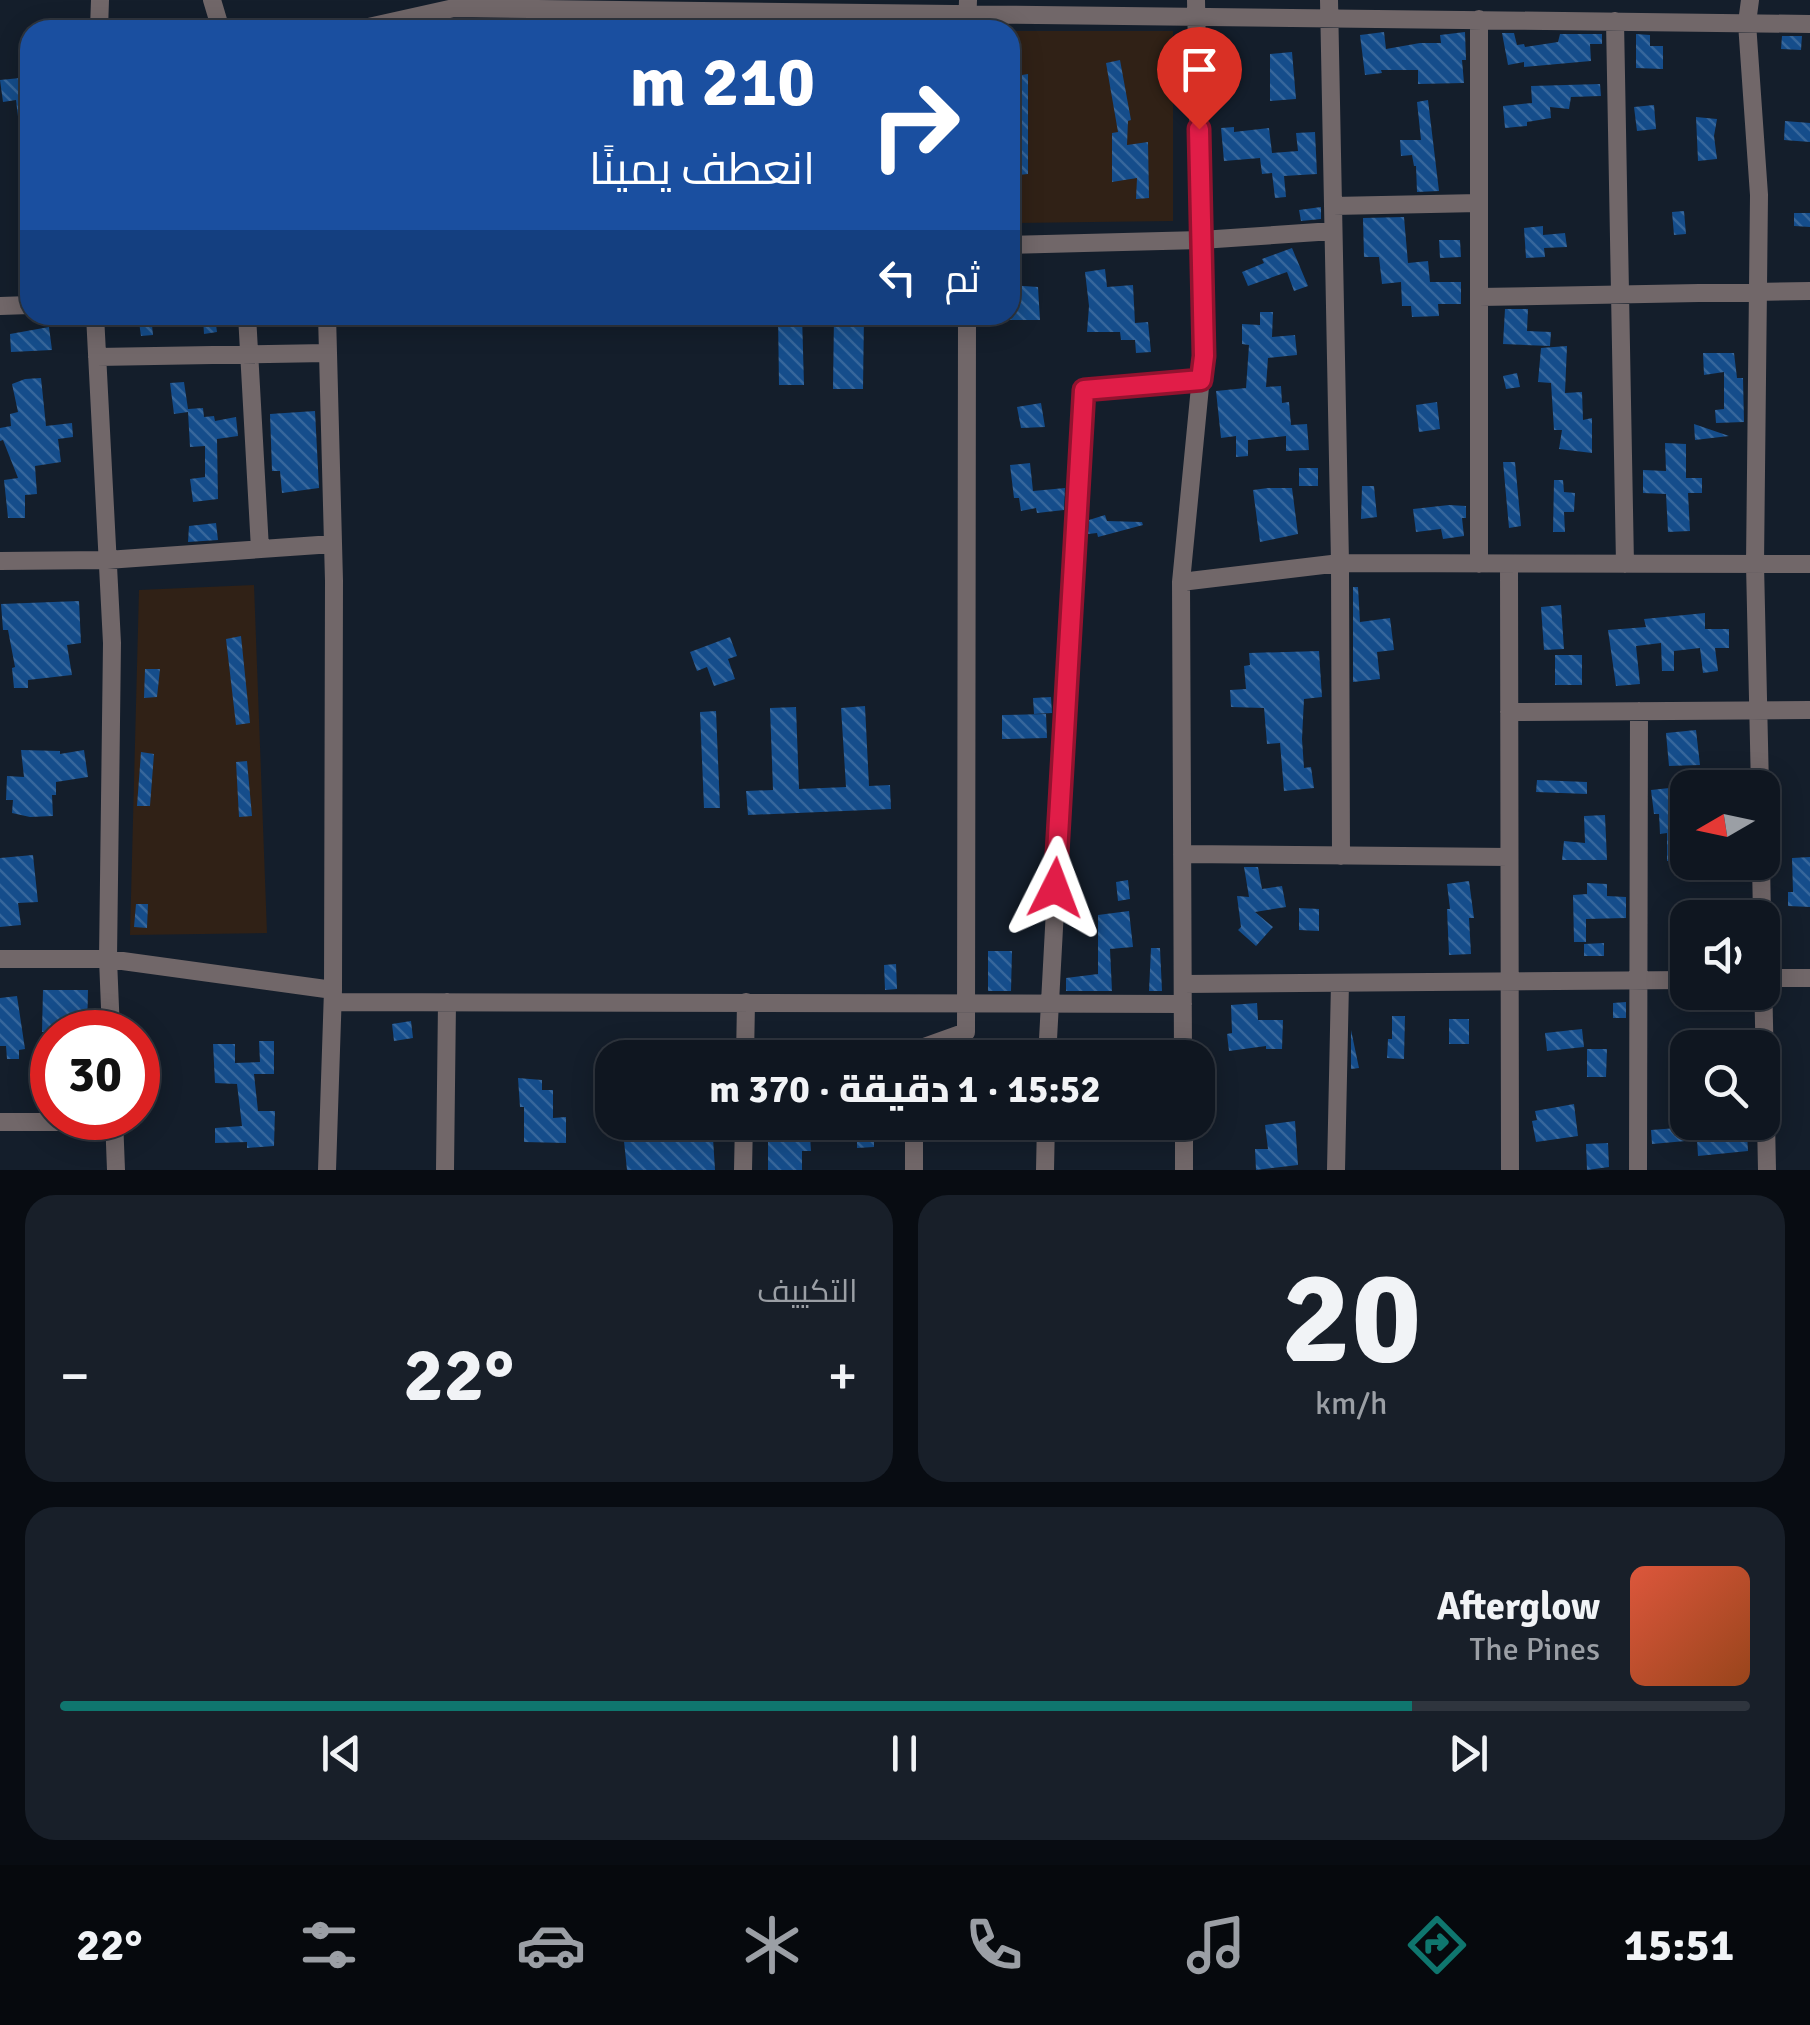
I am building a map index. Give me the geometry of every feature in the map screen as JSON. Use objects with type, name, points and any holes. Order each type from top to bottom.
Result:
[{"type":"street","points":[[1644,0],[1644,21]]},
{"type":"street","points":[[1750,0],[1747,22],[1759,195],[1755,564],[1760,770]]},
{"type":"street","points":[[394,20],[456,4],[967,15],[1329,9],[1479,19],[1810,24]]},
{"type":"street","points":[[1183,1040],[1181,582],[1201,380],[1197,9]]},
{"type":"street","points":[[1329,9],[1340,564],[1341,856]]},
{"type":"street","points":[[1479,19],[1480,564]]},
{"type":"street","points":[[1614,21],[1625,564]]},
{"type":"street","points":[[1332,206],[1479,204]]},
{"type":"street","points":[[1020,245],[1201,240],[1333,231]]},
{"type":"street","points":[[1479,296],[1810,291]]},
{"type":"street","points":[[94,325],[112,644],[109,1010]]},
{"type":"street","points":[[247,325],[260,549]]},
{"type":"street","points":[[327,325],[332,544],[333,996],[327,1170]]},
{"type":"street","points":[[944,1040],[966,1032],[966,325]]},
{"type":"street","points":[[96,358],[327,353]]},
{"type":"street","points":[[1047,1040],[1084,390],[1201,380]]},
{"type":"street","points":[[0,561],[107,560],[332,544]]},
{"type":"street","points":[[1181,582],[1340,564],[1810,564]]},
{"type":"street","points":[[1509,564],[1510,1170]]},
{"type":"street","points":[[1509,712],[1810,710]]},
{"type":"street","points":[[1638,1170],[1639,711]]},
{"type":"street","points":[[1182,854],[1510,857]]},
{"type":"street","points":[[0,959],[108,959],[333,996],[448,1002],[1048,1003],[1340,984],[1670,980]]},
{"type":"street","points":[[1780,978],[1810,978]]},
{"type":"street","points":[[1336,1170],[1340,984]]},
{"type":"street","points":[[445,1170],[448,1002]]},
{"type":"street","points":[[745,1040],[746,1002]]},
{"type":"street","points":[[1764,1010],[1767,1170]]},
{"type":"street","points":[[0,1122],[30,1121]]},
{"type":"street","points":[[115,1140],[116,1170]]},
{"type":"street","points":[[743,1170],[744,1140]]},
{"type":"street","points":[[914,1140],[914,1170]]},
{"type":"street","points":[[1045,1170],[1046,1140]]},
{"type":"street","points":[[1184,1140],[1184,1170]]},
{"type":"shaded area","points":[[1020,31],[1173,31],[1173,221],[1020,223]]},
{"type":"shaded area","points":[[254,585],[267,933],[130,935],[139,590]]},
{"type":"building","points":[[1384,32],[1386,49],[1441,43],[1440,35],[1465,32],[1464,83],[1418,84],[1418,70],[1381,70],[1382,73],[1365,75],[1360,35]]},
{"type":"building","points":[[1502,33],[1514,33],[1517,45],[1525,47],[1558,42],[1560,34],[1602,34],[1602,44],[1590,44],[1591,61],[1524,67],[1524,62],[1508,65]]},
{"type":"building","points":[[1636,34],[1650,35],[1650,46],[1663,46],[1663,69],[1636,68]]},
{"type":"building","points":[[1782,36],[1802,36],[1801,50],[1781,49]]},
{"type":"building","points":[[1292,52],[1296,99],[1270,101],[1270,54]]},
{"type":"building","points":[[1120,60],[1131,120],[1127,145],[1148,142],[1149,198],[1136,199],[1137,178],[1112,182],[1112,133],[1118,132],[1106,63]]},
{"type":"building","points":[[1028,74],[1028,174],[1020,175],[1020,75]]},
{"type":"building","points":[[20,78],[20,133],[16,100],[3,102],[0,80]]},
{"type":"building","points":[[1600,84],[1601,96],[1571,97],[1569,109],[1550,107],[1551,118],[1505,128],[1503,106],[1532,103],[1531,86]]},
{"type":"building","points":[[1428,100],[1439,191],[1417,192],[1416,166],[1412,155],[1401,156],[1400,140],[1421,140],[1417,102]]},
{"type":"building","points":[[1654,105],[1656,129],[1637,131],[1634,107]]},
{"type":"building","points":[[1696,117],[1717,119],[1717,159],[1698,161]]},
{"type":"building","points":[[1785,121],[1810,123],[1810,142],[1784,140]]},
{"type":"building","points":[[1234,127],[1234,132],[1269,128],[1272,153],[1298,151],[1296,133],[1315,132],[1317,174],[1284,176],[1286,197],[1275,198],[1272,173],[1262,174],[1260,158],[1224,161],[1221,128]]},
{"type":"building","points":[[1321,207],[1321,219],[1301,221],[1299,210]]},
{"type":"building","points":[[1684,211],[1686,234],[1674,235],[1672,212]]},
{"type":"building","points":[[1794,213],[1810,213],[1810,227],[1794,226]]},
{"type":"building","points":[[1404,217],[1408,263],[1428,261],[1430,282],[1461,282],[1461,304],[1438,304],[1439,316],[1412,317],[1411,306],[1402,306],[1401,282],[1382,284],[1379,257],[1364,257],[1363,218]]},
{"type":"building","points":[[1543,226],[1543,235],[1565,233],[1567,247],[1544,248],[1545,257],[1526,258],[1524,228]]},
{"type":"building","points":[[1439,240],[1460,240],[1461,257],[1440,258]]},
{"type":"building","points":[[1292,248],[1308,286],[1294,291],[1287,272],[1248,286],[1242,272],[1264,263],[1262,259]]},
{"type":"building","points":[[1105,269],[1107,287],[1133,285],[1135,323],[1148,322],[1151,352],[1136,353],[1135,340],[1121,340],[1120,332],[1087,332],[1085,272]]},
{"type":"building","points":[[1020,286],[1038,287],[1040,320],[1020,320]]},
{"type":"building","points":[[1505,309],[1528,309],[1527,331],[1551,332],[1550,346],[1503,344]]},
{"type":"building","points":[[1260,312],[1273,312],[1272,337],[1295,335],[1297,355],[1268,358],[1266,387],[1281,386],[1282,403],[1289,402],[1291,425],[1307,424],[1309,450],[1286,451],[1286,436],[1248,440],[1248,456],[1236,457],[1236,436],[1221,438],[1216,391],[1246,388],[1249,345],[1242,344],[1242,324],[1260,325]]},
{"type":"building","points":[[139,325],[152,325],[153,335],[141,336]]},
{"type":"building","points":[[203,325],[216,325],[217,332],[204,334]]},
{"type":"building","points":[[778,325],[802,325],[804,385],[779,385]]},
{"type":"building","points":[[834,325],[864,325],[863,389],[833,389]]},
{"type":"building","points":[[49,327],[52,350],[11,352],[10,334]]},
{"type":"building","points":[[1567,346],[1565,393],[1582,392],[1583,420],[1592,418],[1592,453],[1559,449],[1562,430],[1554,430],[1551,383],[1538,382],[1541,348]]},
{"type":"building","points":[[1703,353],[1734,353],[1737,378],[1743,378],[1744,422],[1716,423],[1715,410],[1724,409],[1724,372],[1704,375]]},
{"type":"building","points":[[1517,373],[1520,387],[1506,389],[1503,376]]},
{"type":"building","points":[[41,378],[46,426],[72,423],[73,437],[58,439],[61,462],[35,466],[37,494],[25,495],[25,518],[8,518],[4,480],[18,478],[3,440],[0,441],[0,428],[11,426],[10,414],[18,412],[12,384]]},
{"type":"building","points":[[184,382],[188,409],[203,408],[204,417],[214,416],[215,421],[236,417],[238,436],[217,439],[218,499],[193,502],[190,479],[205,477],[205,446],[190,447],[188,412],[174,414],[170,383]]},
{"type":"building","points":[[1437,402],[1440,429],[1419,432],[1416,405]]},
{"type":"building","points":[[1041,403],[1045,427],[1021,428],[1017,407]]},
{"type":"building","points":[[315,411],[319,488],[282,493],[280,471],[272,471],[270,414]]},
{"type":"building","points":[[1694,424],[1729,436],[1695,440]]},
{"type":"building","points":[[1665,443],[1686,444],[1686,478],[1702,478],[1702,493],[1688,493],[1690,531],[1668,532],[1666,494],[1643,493],[1643,470],[1666,471]]},
{"type":"building","points":[[1503,462],[1515,462],[1521,526],[1509,528]]},
{"type":"building","points":[[1030,463],[1033,491],[1065,488],[1064,510],[1021,511],[1019,498],[1014,498],[1010,465]]},
{"type":"building","points":[[1299,468],[1318,468],[1318,486],[1299,486]]},
{"type":"building","points":[[1554,480],[1563,480],[1564,492],[1575,493],[1574,512],[1564,512],[1565,532],[1553,532]]},
{"type":"building","points":[[1362,486],[1374,486],[1377,517],[1361,519]]},
{"type":"building","points":[[1292,488],[1298,534],[1260,542],[1253,490]]},
{"type":"building","points":[[1466,506],[1466,518],[1462,518],[1464,536],[1443,539],[1441,529],[1416,532],[1413,509]]},
{"type":"building","points":[[1105,515],[1107,521],[1143,525],[1098,537],[1097,533],[1088,534],[1089,520]]},
{"type":"building","points":[[216,523],[218,540],[188,542],[189,526]]},
{"type":"building","points":[[1353,587],[1358,587],[1360,622],[1390,618],[1394,650],[1377,652],[1380,679],[1353,682]]},
{"type":"building","points":[[79,601],[81,643],[67,645],[72,675],[28,680],[28,688],[14,688],[15,667],[8,630],[3,630],[1,604]]},
{"type":"building","points":[[1561,605],[1564,649],[1544,650],[1541,607]]},
{"type":"building","points":[[1705,613],[1705,629],[1729,629],[1729,648],[1715,648],[1718,671],[1703,673],[1700,648],[1674,651],[1674,671],[1662,671],[1661,643],[1636,646],[1640,684],[1616,686],[1608,630],[1646,627],[1644,619]]},
{"type":"building","points":[[241,636],[250,723],[236,725],[226,639]]},
{"type":"building","points":[[730,637],[737,656],[728,659],[735,679],[714,686],[707,667],[697,671],[690,652]]},
{"type":"building","points":[[1319,651],[1322,697],[1304,699],[1302,739],[1304,768],[1311,767],[1314,788],[1284,791],[1280,743],[1267,744],[1264,708],[1231,707],[1230,690],[1246,689],[1244,666],[1250,665],[1249,653]]},
{"type":"building","points":[[1555,655],[1582,655],[1582,685],[1555,685]]},
{"type":"building","points":[[145,669],[160,669],[157,697],[144,698]]},
{"type":"building","points":[[1051,697],[1052,713],[1034,714],[1033,698]]},
{"type":"building","points":[[865,706],[869,786],[890,785],[891,809],[748,815],[746,791],[773,790],[770,708],[796,707],[799,789],[846,787],[841,708]]},
{"type":"building","points":[[716,711],[720,808],[704,808],[700,712]]},
{"type":"building","points":[[1046,714],[1047,738],[1002,739],[1002,715]]},
{"type":"building","points":[[1696,730],[1700,765],[1669,766],[1666,733]]},
{"type":"building","points":[[21,750],[60,754],[84,750],[88,777],[56,782],[53,816],[12,813],[13,800],[6,800],[7,776],[24,777]]},
{"type":"building","points":[[141,752],[154,754],[150,806],[137,806]]},
{"type":"building","points":[[247,761],[252,816],[239,817],[236,762]]},
{"type":"building","points":[[1537,780],[1587,782],[1587,794],[1536,792]]},
{"type":"building","points":[[1670,788],[1670,861],[1667,833],[1660,834],[1659,814],[1654,814],[1651,790]]},
{"type":"building","points":[[1605,815],[1607,860],[1562,860],[1564,841],[1585,843],[1584,816]]},
{"type":"building","points":[[33,855],[38,902],[18,903],[21,925],[0,927],[0,858]]},
{"type":"building","points":[[1810,857],[1810,907],[1788,906],[1788,892],[1793,892],[1792,858]]},
{"type":"building","points":[[1244,867],[1258,867],[1262,889],[1282,886],[1286,907],[1255,912],[1273,927],[1256,946],[1238,930],[1241,927],[1237,896],[1249,897]]},
{"type":"building","points":[[1128,880],[1130,899],[1118,901],[1116,882]]},
{"type":"building","points":[[1469,881],[1474,918],[1469,918],[1471,954],[1449,955],[1447,884]]},
{"type":"building","points":[[1587,883],[1607,884],[1607,896],[1626,897],[1626,918],[1586,919],[1586,942],[1574,942],[1573,895],[1587,894]]},
{"type":"building","points":[[136,904],[148,904],[147,928],[134,927]]},
{"type":"building","points":[[1299,908],[1319,909],[1319,931],[1299,930]]},
{"type":"building","points":[[1129,911],[1133,947],[1110,949],[1112,991],[1066,991],[1066,978],[1098,974],[1098,915]]},
{"type":"building","points":[[1604,943],[1604,956],[1584,956],[1584,944]]},
{"type":"building","points":[[1151,948],[1160,948],[1162,991],[1149,991]]},
{"type":"building","points":[[988,951],[1012,951],[1011,991],[988,991]]},
{"type":"building","points":[[896,964],[897,989],[885,990],[884,965]]},
{"type":"building","points":[[43,990],[88,990],[88,1010],[43,1010]]},
{"type":"building","points":[[17,996],[25,1049],[19,1050],[19,1059],[7,1059],[6,1046],[0,1046],[0,998]]},
{"type":"building","points":[[1626,1002],[1626,1018],[1613,1018],[1613,1003]]},
{"type":"building","points":[[1257,1003],[1258,1020],[1283,1020],[1282,1049],[1266,1046],[1229,1051],[1231,1005]]},
{"type":"building","points":[[1392,1016],[1405,1016],[1404,1059],[1387,1058]]},
{"type":"building","points":[[1449,1019],[1469,1019],[1469,1044],[1449,1044]]},
{"type":"building","points":[[411,1021],[413,1038],[394,1041],[392,1024]]},
{"type":"building","points":[[1582,1029],[1584,1047],[1547,1051],[1545,1033]]},
{"type":"building","points":[[1351,1030],[1359,1068],[1351,1069]]},
{"type":"building","points":[[259,1041],[274,1041],[274,1074],[254,1074],[258,1111],[275,1111],[274,1146],[247,1148],[247,1142],[215,1143],[215,1128],[242,1126],[237,1084],[215,1083],[213,1044],[235,1044],[235,1063],[260,1062]]},
{"type":"building","points":[[1587,1049],[1607,1049],[1606,1077],[1587,1077]]},
{"type":"building","points":[[518,1078],[542,1080],[542,1090],[553,1090],[553,1118],[566,1117],[566,1143],[524,1142],[524,1107],[520,1107]]},
{"type":"building","points":[[1574,1104],[1578,1136],[1536,1142],[1532,1121],[1537,1120],[1535,1111]]},
{"type":"building","points":[[1295,1121],[1298,1165],[1256,1170],[1255,1149],[1268,1149],[1265,1125]]},
{"type":"building","points":[[1670,1129],[1670,1140],[1697,1140],[1652,1144],[1651,1130]]},
{"type":"building","points":[[624,1140],[713,1140],[715,1170],[627,1170]]},
{"type":"building","points":[[768,1140],[810,1140],[811,1151],[802,1151],[802,1170],[768,1170]]},
{"type":"building","points":[[857,1140],[874,1140],[874,1147],[857,1148]]},
{"type":"building","points":[[1697,1140],[1747,1140],[1748,1151],[1698,1156]]},
{"type":"building","points":[[1608,1143],[1609,1167],[1587,1170],[1586,1144]]},
{"type":"route","points":[[1055,888],[1084,390],[1201,380],[1204,356],[1199,129]]}]
